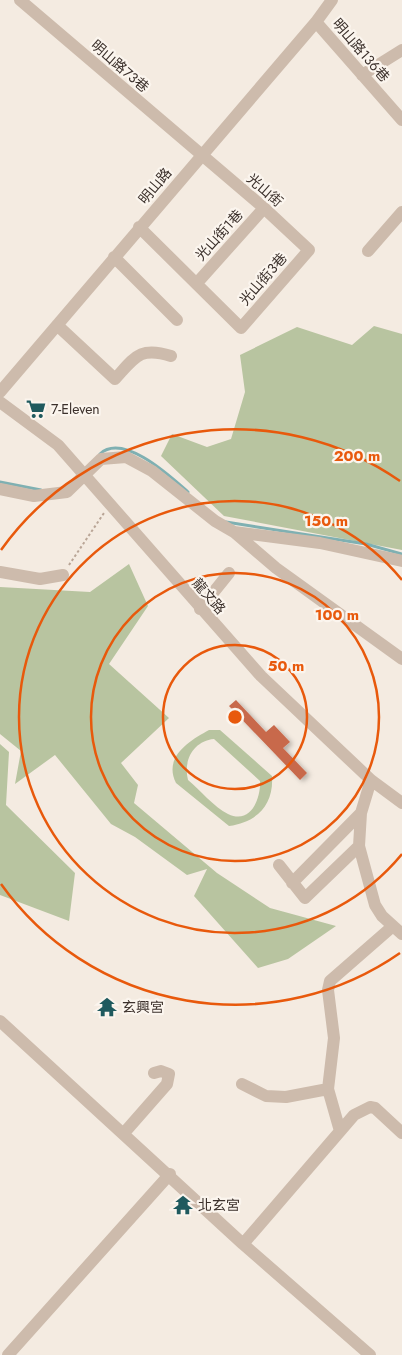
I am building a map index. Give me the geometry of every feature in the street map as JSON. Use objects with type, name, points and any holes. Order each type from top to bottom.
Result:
[{"type":"street","name":"明山路73巷","points":[[20,0],[200,155]]},
{"type":"street","name":"明山路","points":[[0,392],[200,155],[316,22],[332,0]]},
{"type":"street","name":"明山路136巷","points":[[316,22],[402,120]]},
{"type":"street","points":[[362,75],[402,50]]},
{"type":"street","name":"光山街","points":[[200,155],[264,208],[309,250]]},
{"type":"street","name":"光山街1巷","points":[[197,283],[264,208]]},
{"type":"street","points":[[368,252],[402,212]]},
{"type":"street","points":[[140,227],[197,283]]},
{"type":"street","name":"光山街3巷","points":[[197,283],[241,328],[309,250]]},
{"type":"street","points":[[114,257],[177,320]]},
{"type":"street","points":[[57,325],[115,379],[137,354],[154,350],[171,356]]},
{"type":"street","name":"龍文路","points":[[0,402],[58,445],[111,502],[200,609],[262,676],[371,780],[402,803]]},
{"type":"street","points":[[0,489],[34,496],[67,492],[83,472],[101,458],[126,457],[152,471],[215,521],[234,532],[276,568],[402,660]]},
{"type":"street","points":[[234,532],[320,543],[402,561]]},
{"type":"street","points":[[0,572],[40,580],[63,575]]},
{"type":"street","points":[[200,609],[229,573]]},
{"type":"street","points":[[340,1131],[328,1089],[334,1038],[328,990],[330,981],[397,930],[382,916],[375,905],[359,846],[361,813],[371,780]]},
{"type":"street","points":[[292,884],[361,813]]},
{"type":"street","points":[[278,865],[292,884],[306,898],[359,846]]},
{"type":"street","points":[[0,1021],[170,1174],[243,1244],[370,1355]]},
{"type":"street","points":[[124,1133],[168,1084],[169,1074],[161,1071],[154,1073]]},
{"type":"street","points":[[242,1084],[266,1096],[286,1097],[328,1089]]},
{"type":"street","points":[[243,1244],[354,1115],[370,1107],[375,1108],[402,1133]]},
{"type":"street","points":[[8,1355],[170,1174]]},
{"type":"path","points":[[63,575],[111,502]]},
{"type":"green space","points":[[374,326],[402,334],[402,550],[224,516],[161,456],[172,434],[207,447],[231,439],[245,392],[240,355],[297,327],[352,345]]},
{"type":"green space","points":[[129,564],[148,606],[109,664],[169,718],[121,763],[138,785],[134,803],[217,873],[270,908],[336,926],[288,959],[258,968],[194,896],[207,869],[187,875],[135,837],[111,824],[55,755],[15,784],[21,751],[0,734],[0,587],[90,592]]},
{"type":"green space","points":[[209,730],[220,730],[272,776],[272,786],[267,804],[248,821],[229,826],[176,783],[173,774],[175,758],[186,745]],"holes":[[[214,739],[260,781],[259,795],[253,808],[243,816],[228,814],[212,803],[188,780],[188,759],[200,744]]]},
{"type":"green space","points":[[0,744],[9,752],[6,805],[75,873],[69,921],[0,895]]},
{"type":"building","points":[[236,700],[266,732],[274,725],[290,742],[283,748],[307,773],[300,780],[229,706]]},
{"type":"waterway","points":[[100,454],[110,449],[133,452],[159,468],[188,492]]},
{"type":"waterway","points":[[0,482],[41,490]]},
{"type":"waterway","points":[[226,522],[366,544],[402,554]]},
{"type":"place","name":"7-Eleven","points":[[36,409]]},
{"type":"place","name":"玄興宮","points":[[107,1007]]},
{"type":"place","name":"北玄宮","points":[[183,1205]]}]
